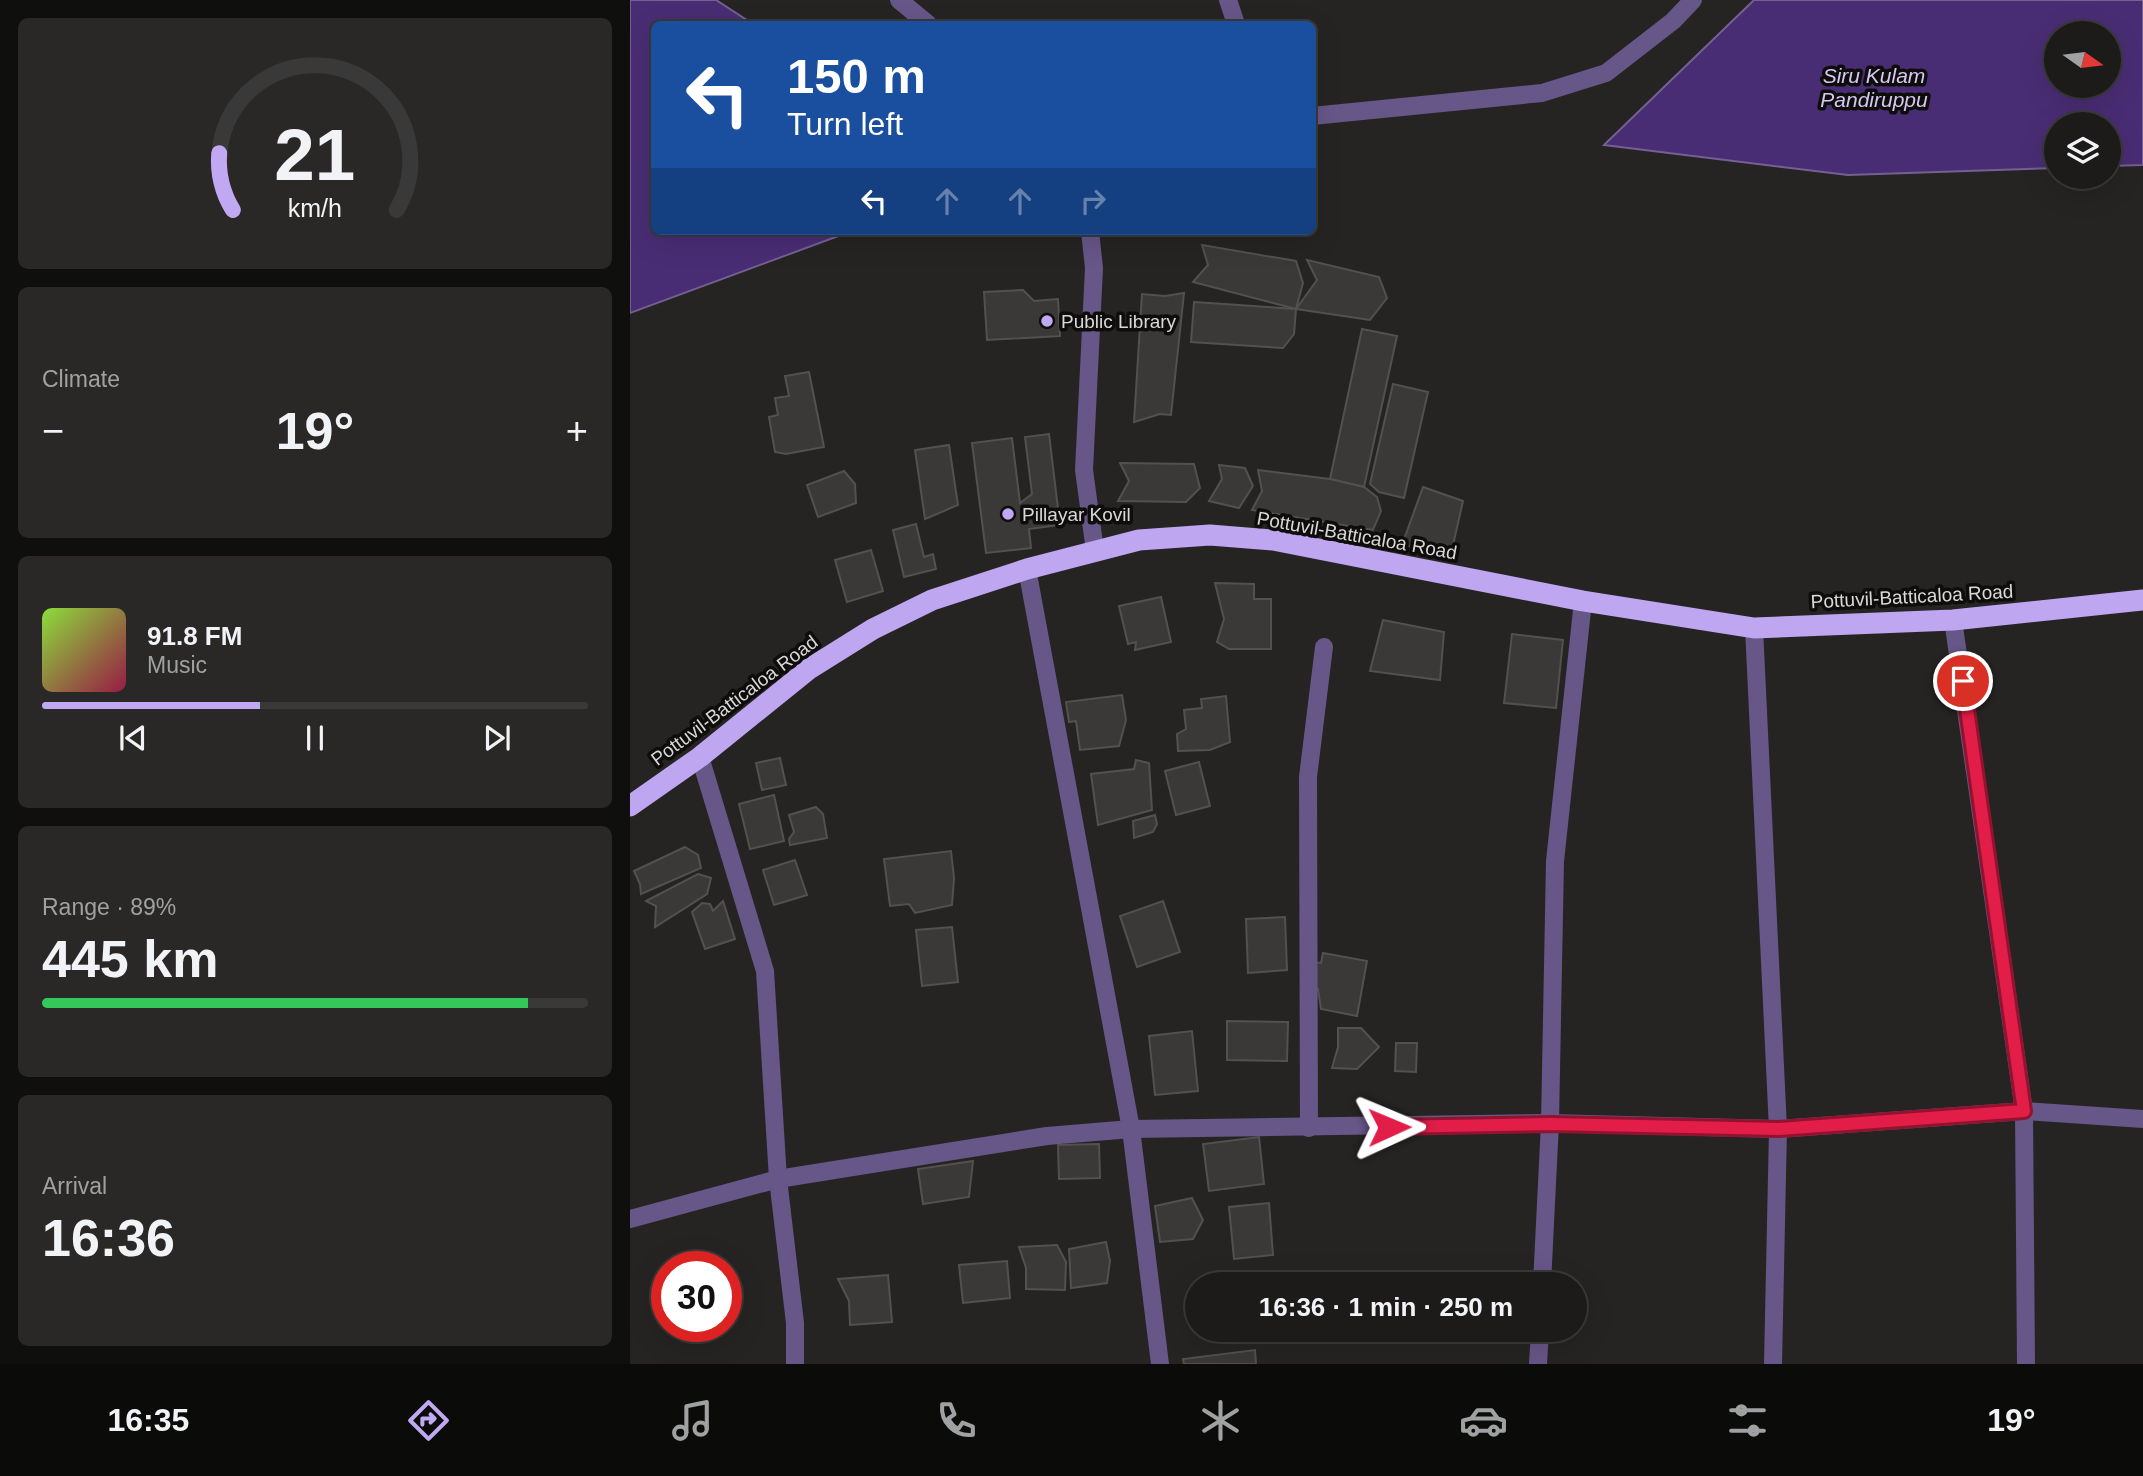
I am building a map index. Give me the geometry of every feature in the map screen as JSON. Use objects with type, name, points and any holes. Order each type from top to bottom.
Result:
[{"type":"highway","name":"Pottuvil-Batticaloa Road","points":[[630,806],[700,757],[809,669],[873,629],[932,600],[1027,569],[1139,540],[1210,535],[1273,540],[1583,600],[1754,628],[1953,620],[2143,600]]},
{"type":"street","points":[[899,0],[924,21]]},
{"type":"street","points":[[1228,0],[1235,21]]},
{"type":"street","points":[[1316,116],[1542,93],[1606,73],[1673,21],[1693,0]]},
{"type":"street","points":[[1090,235],[1094,268],[1084,470],[1095,551]]},
{"type":"street","points":[[1027,569],[1131,1129],[1160,1364]]},
{"type":"street","points":[[1543,1272],[1550,1124],[1555,861],[1583,600]]},
{"type":"street","points":[[1953,620],[2024,1111],[2026,1364]]},
{"type":"street","points":[[1754,628],[1779,1129],[1773,1364]]},
{"type":"street","points":[[1309,1128],[1308,777],[1324,647]]},
{"type":"street","points":[[700,757],[765,971],[778,1179],[795,1323],[795,1364]]},
{"type":"street","points":[[630,1219],[778,1179],[1047,1136],[1131,1129],[1550,1124],[1779,1129],[2024,1111],[2143,1119]]},
{"type":"street","points":[[1538,1364],[1539,1342]]},
{"type":"water","points":[[630,0],[716,0],[748,21],[651,21],[651,235],[841,235],[630,313]]},
{"type":"water","name":"Siru Kulam Pandiruppu","points":[[1754,0],[2143,0],[2143,165],[2121,166],[2121,112],[2044,112],[2044,168],[1848,175],[1604,145]]},
{"type":"building","points":[[1202,245],[1296,261],[1303,283],[1296,309],[1193,282],[1208,265]]},
{"type":"building","points":[[1307,260],[1379,277],[1387,298],[1370,320],[1296,309],[1317,280]]},
{"type":"building","points":[[1023,290],[1034,301],[1058,299],[1060,336],[987,340],[984,292]]},
{"type":"building","points":[[1184,293],[1171,415],[1160,414],[1134,422],[1142,294],[1165,296]]},
{"type":"building","points":[[1194,302],[1296,309],[1294,334],[1283,348],[1191,342]]},
{"type":"building","points":[[1362,329],[1397,336],[1364,487],[1330,479]]},
{"type":"building","points":[[809,372],[824,447],[786,454],[775,452],[769,417],[778,415],[775,398],[789,396],[785,376]]},
{"type":"building","points":[[1393,384],[1428,392],[1404,498],[1379,492],[1370,484]]},
{"type":"building","points":[[1049,434],[1060,525],[1029,529],[1031,548],[986,553],[972,443],[1012,438],[1020,503],[1032,494],[1025,437]]},
{"type":"building","points":[[949,445],[958,505],[925,519],[915,450]]},
{"type":"building","points":[[1120,463],[1194,464],[1200,488],[1186,502],[1118,501],[1129,481]]},
{"type":"building","points":[[1219,465],[1245,468],[1253,486],[1239,508],[1209,501],[1222,479]]},
{"type":"building","points":[[1258,470],[1330,479],[1364,487],[1377,497],[1381,511],[1373,530],[1252,510],[1262,491]]},
{"type":"building","points":[[844,471],[855,484],[856,503],[818,517],[807,485]]},
{"type":"building","points":[[1423,487],[1463,501],[1451,554],[1402,545]]},
{"type":"building","points":[[916,524],[924,557],[933,554],[936,569],[904,577],[893,530]]},
{"type":"building","points":[[871,550],[883,591],[847,602],[835,560]]},
{"type":"building","points":[[1215,583],[1254,584],[1254,599],[1271,599],[1271,649],[1229,649],[1217,642],[1224,619]]},
{"type":"building","points":[[1161,597],[1171,642],[1135,650],[1136,642],[1128,644],[1119,606]]},
{"type":"building","points":[[1383,620],[1444,632],[1440,680],[1370,671]]},
{"type":"building","points":[[1512,634],[1563,640],[1556,708],[1504,703]]},
{"type":"building","points":[[1122,695],[1126,720],[1119,746],[1080,750],[1076,721],[1069,722],[1066,702]]},
{"type":"building","points":[[1226,696],[1230,742],[1210,750],[1178,751],[1177,734],[1186,729],[1184,710],[1202,708],[1201,699]]},
{"type":"building","points":[[780,758],[786,785],[762,790],[756,763]]},
{"type":"building","points":[[1136,760],[1149,763],[1152,810],[1098,825],[1091,774],[1134,769]]},
{"type":"building","points":[[1199,762],[1210,806],[1176,815],[1165,771]]},
{"type":"building","points":[[774,795],[784,841],[750,849],[739,804]]},
{"type":"building","points":[[816,807],[823,814],[827,838],[790,845],[789,839],[794,832],[789,815]]},
{"type":"building","points":[[1155,815],[1157,824],[1153,832],[1134,838],[1133,821]]},
{"type":"building","points":[[685,847],[698,855],[701,868],[641,894],[634,871]]},
{"type":"building","points":[[951,851],[954,878],[952,905],[915,913],[909,904],[890,906],[884,859]]},
{"type":"building","points":[[795,860],[807,895],[774,905],[763,870]]},
{"type":"building","points":[[698,874],[711,878],[707,894],[655,927],[656,906],[646,901]]},
{"type":"building","points":[[723,901],[735,939],[705,949],[692,912],[702,903],[710,904],[713,911]]},
{"type":"building","points":[[1163,901],[1180,952],[1137,967],[1120,916]]},
{"type":"building","points":[[1285,917],[1287,970],[1248,973],[1246,919]]},
{"type":"building","points":[[952,927],[958,982],[922,986],[916,930]]},
{"type":"building","points":[[1323,953],[1367,961],[1357,1016],[1321,1009],[1318,989],[1309,987],[1313,962],[1321,963]]},
{"type":"building","points":[[1227,1021],[1288,1022],[1287,1061],[1227,1060]]},
{"type":"building","points":[[1338,1028],[1361,1028],[1379,1047],[1357,1069],[1332,1068],[1338,1047]]},
{"type":"building","points":[[1192,1031],[1198,1091],[1155,1095],[1149,1036]]},
{"type":"building","points":[[1396,1043],[1417,1043],[1416,1072],[1395,1071]]},
{"type":"building","points":[[1259,1137],[1264,1184],[1209,1191],[1203,1144]]},
{"type":"building","points":[[1099,1144],[1100,1178],[1059,1179],[1058,1145]]},
{"type":"building","points":[[973,1161],[969,1197],[923,1204],[918,1169]]},
{"type":"building","points":[[1192,1198],[1203,1220],[1193,1239],[1160,1242],[1155,1206]]},
{"type":"building","points":[[1269,1203],[1273,1255],[1234,1259],[1229,1207]]},
{"type":"building","points":[[1106,1242],[1110,1261],[1107,1283],[1071,1288],[1069,1249]]},
{"type":"building","points":[[1057,1245],[1066,1262],[1065,1290],[1026,1289],[1026,1268],[1019,1247]]},
{"type":"building","points":[[1007,1261],[1010,1298],[963,1303],[959,1265]]},
{"type":"building","points":[[888,1275],[892,1322],[850,1325],[849,1301],[838,1279]]},
{"type":"building","points":[[1255,1350],[1256,1364],[1184,1364],[1183,1359]]},
{"type":"place","name":"Public Library","points":[[1047,321]]},
{"type":"place","name":"Pillayar Kovil","points":[[1008,514]]},
{"type":"route","points":[[1389,1127],[1550,1124],[1779,1129],[2024,1111],[1963,681]]}]
